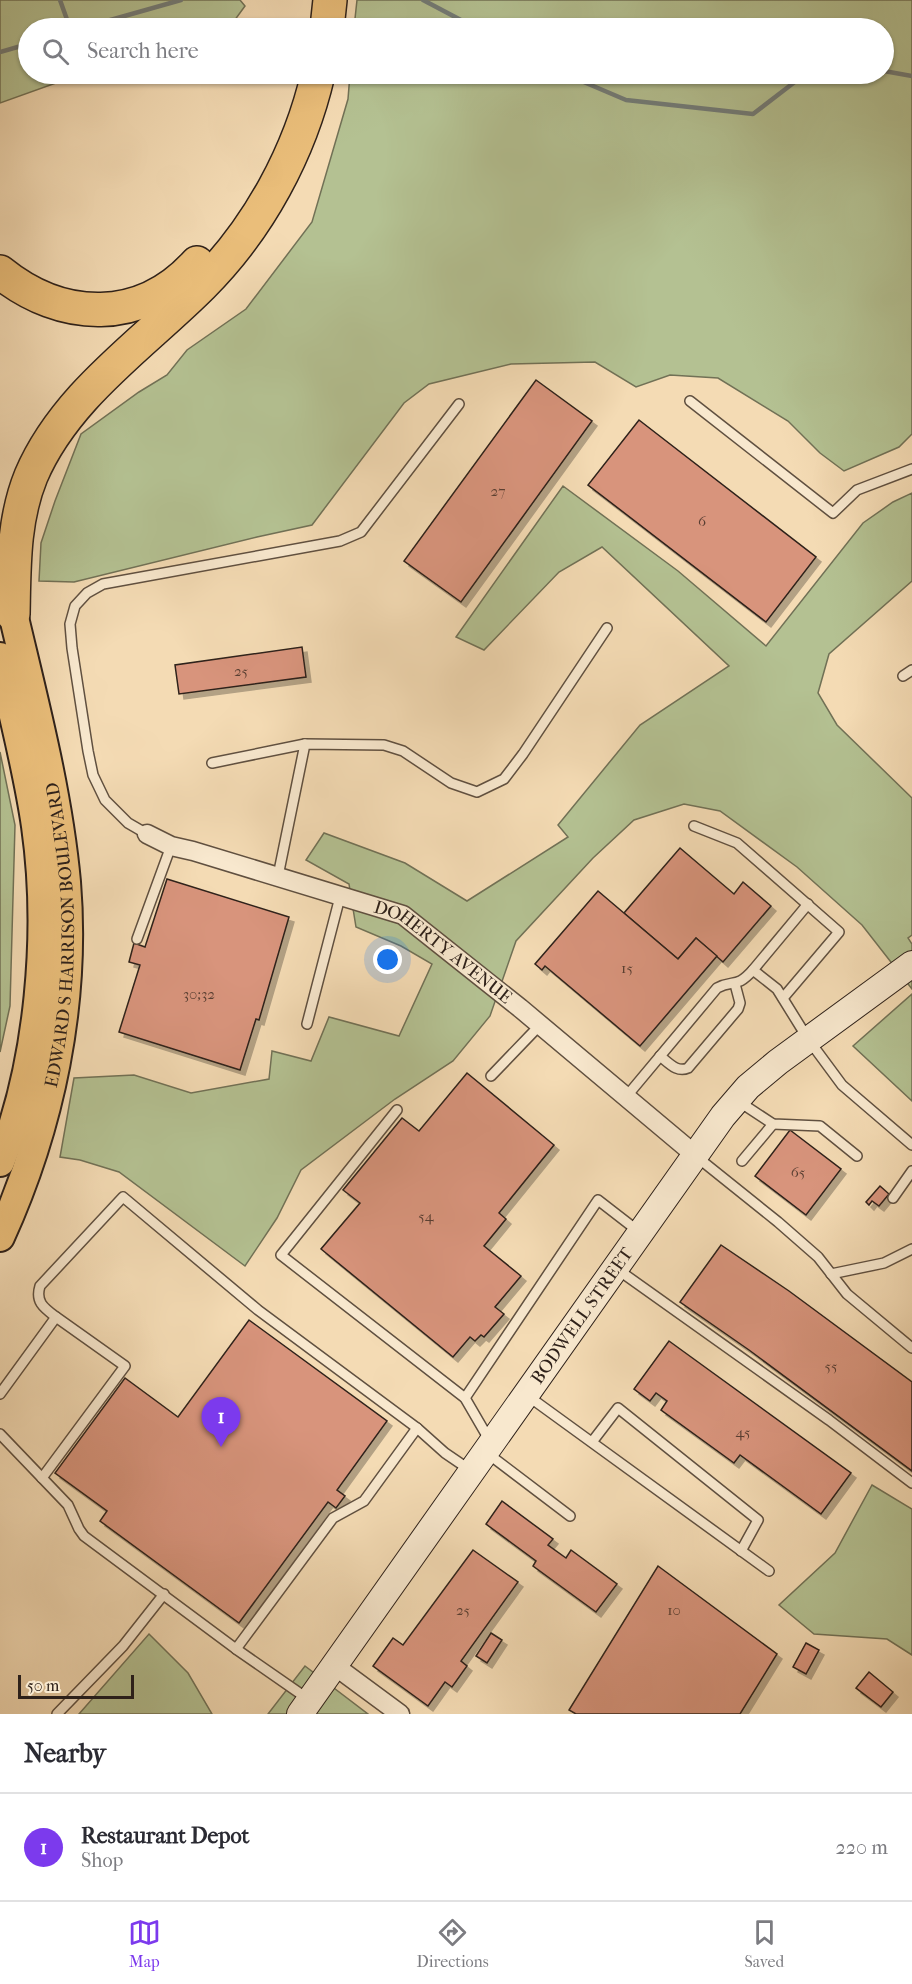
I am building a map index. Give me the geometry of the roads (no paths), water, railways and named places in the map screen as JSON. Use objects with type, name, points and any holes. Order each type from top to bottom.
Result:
[{"type":"highway","points":[[309,18],[310,0]]},
{"type":"highway","points":[[328,18],[330,0]]},
{"type":"highway","points":[[0,272],[29,292],[71,308],[105,310],[124,307],[161,292],[193,267],[249,196],[271,154],[296,84]]},
{"type":"highway","points":[[13,614],[14,558],[18,517],[25,492],[44,450],[57,428],[79,401],[202,285],[242,238],[273,191],[287,162],[306,115],[315,84]]},
{"type":"main road","name":"EDWARD S HARRISON BOULEVARD","points":[[0,558],[55,800],[66,883],[68,939],[63,1023],[47,1103],[27,1169],[0,1237]]},
{"type":"main road","name":"EDWARD S HARRISON BOULEVARD","points":[[0,657],[32,799],[43,910],[40,985],[33,1039],[19,1103],[0,1162]]},
{"type":"street","name":"DOHERTY AVENUE","points":[[147,834],[171,846],[403,915],[540,1025],[694,1154]]},
{"type":"street","name":"BODWELL STREET","points":[[305,1707],[694,1154],[736,1100],[762,1074],[912,964]]},
{"type":"street","points":[[334,1666],[400,1714]]},
{"type":"lane","points":[[690,400],[833,513],[857,490],[912,469]]},
{"type":"lane","points":[[147,834],[128,823],[105,800],[93,775],[72,648],[70,624],[75,606],[87,593],[103,584],[340,541],[361,532],[459,404]]},
{"type":"lane","points":[[212,763],[305,744],[384,745],[403,751],[452,783],[477,792],[504,779],[607,628]]},
{"type":"lane","points":[[903,676],[912,670]]},
{"type":"lane","points":[[278,876],[305,744]]},
{"type":"lane","points":[[694,826],[737,843],[839,932],[783,999]]},
{"type":"lane","points":[[137,939],[171,846]]},
{"type":"lane","points":[[307,1024],[340,897]]},
{"type":"lane","points":[[626,1097],[717,988],[741,982],[808,904]]},
{"type":"lane","points":[[753,970],[777,989],[808,1039],[842,1085],[912,1145]]},
{"type":"lane","points":[[660,1056],[677,1069],[683,1071],[688,1068],[738,1009],[740,1003],[735,984]]},
{"type":"lane","points":[[491,1076],[540,1025]]},
{"type":"lane","points":[[736,1100],[773,1124],[820,1126],[857,1156]]},
{"type":"lane","points":[[397,1110],[281,1255],[465,1398],[483,1455]]},
{"type":"lane","points":[[742,1161],[773,1124]]},
{"type":"lane","points":[[694,1154],[818,1257],[847,1294],[912,1348]]},
{"type":"lane","points":[[893,1198],[912,1171]]},
{"type":"lane","points":[[42,1478],[124,1366],[43,1307],[39,1301],[38,1292],[40,1286],[123,1197],[258,1310],[417,1428],[445,1453],[483,1455],[570,1516]]},
{"type":"lane","points":[[465,1398],[598,1200],[640,1232]]},
{"type":"lane","points":[[831,1274],[884,1263],[912,1249]]},
{"type":"lane","points":[[615,1268],[829,1420],[912,1483]]},
{"type":"lane","points":[[0,1394],[56,1317]]},
{"type":"lane","points":[[526,1395],[769,1571]]},
{"type":"lane","points":[[592,1442],[618,1408],[758,1520],[741,1551]]},
{"type":"lane","points":[[236,1649],[333,1518],[364,1501],[417,1428]]},
{"type":"lane","points":[[0,1434],[68,1505],[84,1536],[236,1649],[305,1707]]},
{"type":"lane","points":[[57,1714],[123,1646],[164,1594]]},
{"type":"waterway","points":[[60,0],[66,18]]},
{"type":"waterway","points":[[117,18],[181,0]]},
{"type":"waterway","points":[[423,0],[457,18]]},
{"type":"waterway","points":[[0,52],[18,47]]},
{"type":"waterway","points":[[894,73],[912,76]]},
{"type":"waterway","points":[[588,84],[626,100],[753,114],[792,84]]},
{"type":"place","name":"Restaurant Depot","points":[[221,1447]]}]
